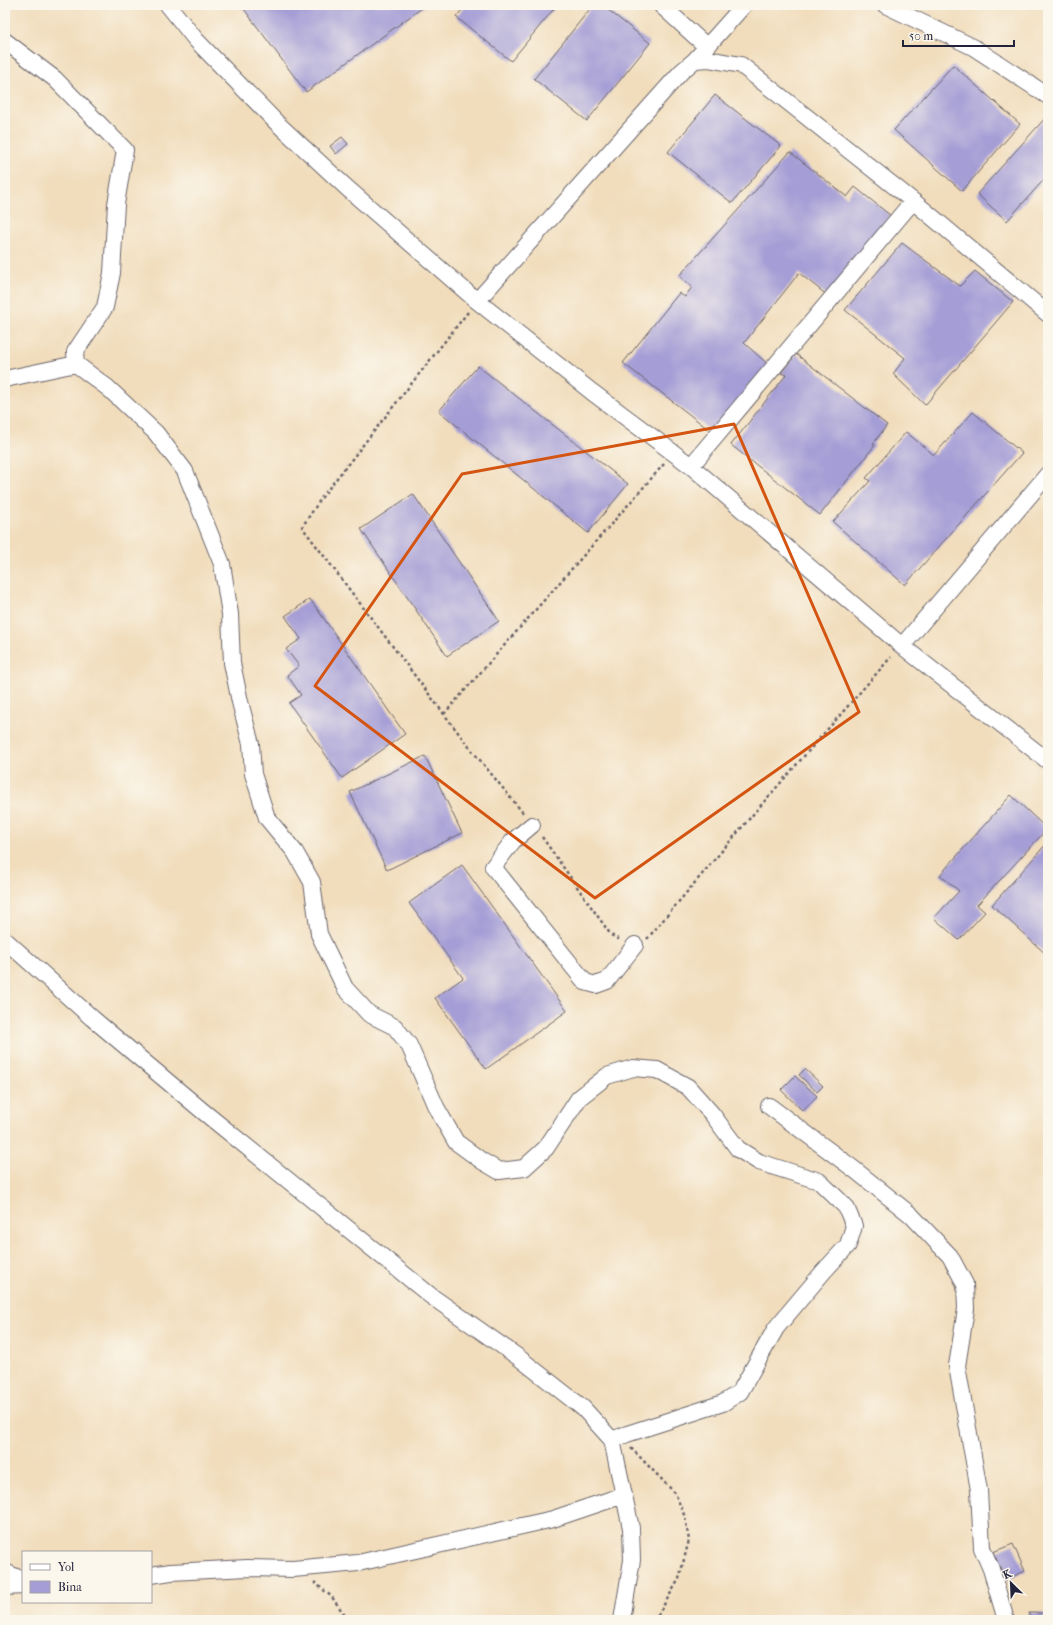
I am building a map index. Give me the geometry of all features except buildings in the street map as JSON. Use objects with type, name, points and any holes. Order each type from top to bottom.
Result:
[{"type":"street","points":[[168,5],[196,40],[278,124],[347,188],[477,301],[592,392],[691,466],[902,646],[1048,761]]},
{"type":"street","points":[[661,5],[707,47]]},
{"type":"street","points":[[477,301],[680,72],[695,60],[744,5]]},
{"type":"street","points":[[885,5],[973,47],[1048,96]]},
{"type":"street","points":[[5,41],[55,79],[125,150],[116,204],[112,273],[105,307],[75,352],[76,364],[108,388],[156,433],[185,471],[222,564],[230,614],[232,663],[251,744],[253,774],[267,818],[295,852],[312,882],[319,934],[345,988],[368,1014],[395,1027],[409,1045],[436,1107],[456,1142],[499,1172],[524,1168],[546,1148],[579,1098],[607,1076],[633,1068],[657,1070],[688,1086],[712,1114],[738,1149],[759,1162],[819,1181],[846,1207],[854,1226],[848,1245],[776,1328],[740,1392],[723,1403],[612,1440]]},
{"type":"street","points":[[695,60],[708,59],[741,66],[913,201],[1048,314]]},
{"type":"street","points":[[691,466],[913,201]]},
{"type":"street","points":[[5,379],[76,364]]},
{"type":"street","points":[[902,646],[1048,474]]},
{"type":"street","points":[[532,825],[513,841],[493,867],[585,982],[596,985],[607,980],[636,945]]},
{"type":"street","points":[[5,940],[92,1018],[242,1143],[431,1296],[518,1357],[583,1408],[612,1440],[631,1528],[632,1560],[622,1620]]},
{"type":"street","points":[[769,1106],[856,1170],[910,1214],[950,1256],[964,1284],[966,1309],[957,1366],[979,1490],[982,1548],[991,1569],[1006,1620]]},
{"type":"street","points":[[152,1575],[171,1572],[247,1568],[293,1569],[358,1563],[553,1519],[624,1495]]},
{"type":"street","points":[[5,1572],[22,1580]]},
{"type":"street","points":[[5,1587],[22,1586]]},
{"type":"path","points":[[477,301],[322,496],[302,527],[444,714],[532,825],[611,935],[624,943],[636,945],[646,939],[760,806],[902,646]]},
{"type":"path","points":[[444,714],[674,454]]},
{"type":"path","points":[[612,1440],[627,1444],[675,1493],[685,1517],[689,1540],[679,1579],[655,1620]]},
{"type":"path","points":[[293,1569],[310,1578],[332,1597],[348,1620]]},
{"type":"highlighted area","points":[[734,424],[859,712],[595,898],[315,686],[462,474]]}]
